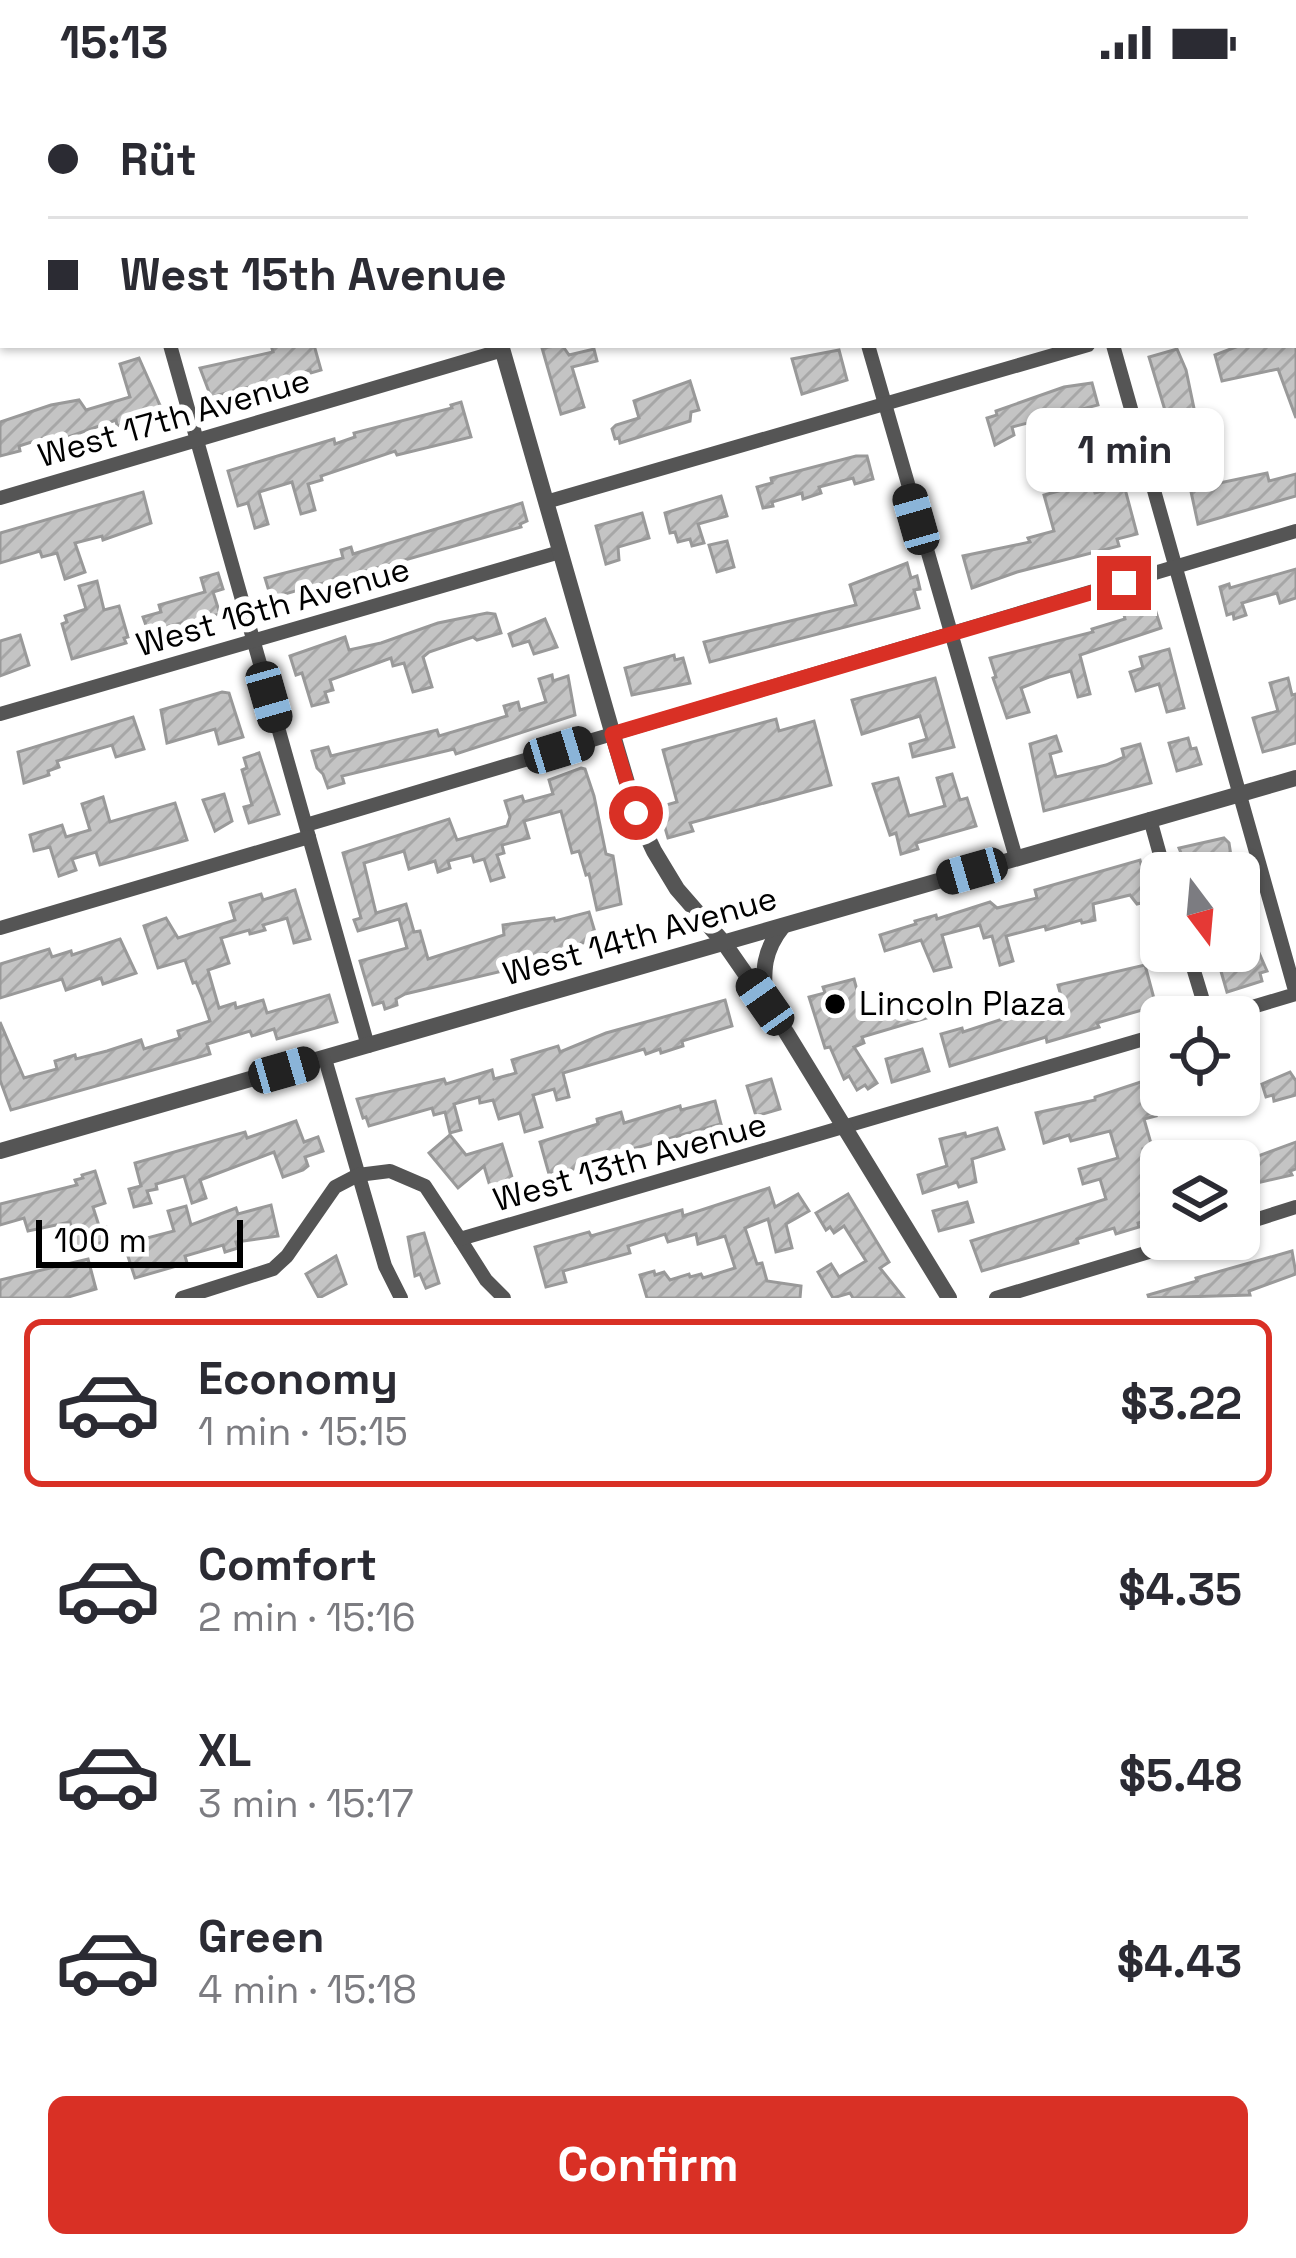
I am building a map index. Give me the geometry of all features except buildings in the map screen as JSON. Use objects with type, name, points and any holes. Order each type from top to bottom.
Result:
[{"type":"street","points":[[171,348],[368,1046]]},
{"type":"street","points":[[502,348],[612,734],[653,851],[765,1002],[949,1298]]},
{"type":"street","name":"West 17th Avenue","points":[[0,498],[502,348]]},
{"type":"street","points":[[869,348],[1016,858]]},
{"type":"street","points":[[546,502],[1078,348]]},
{"type":"street","points":[[1114,348],[1296,994],[1260,1005]]},
{"type":"street","points":[[0,928],[612,734],[1296,531]]},
{"type":"street","name":"West 16th Avenue","points":[[0,714],[560,552]]},
{"type":"street","name":"West 14th Avenue","points":[[0,1151],[1296,778]]},
{"type":"street","points":[[1150,819],[1160,852]]},
{"type":"street","points":[[765,1002],[763,964],[769,944],[783,926]]},
{"type":"street","name":"West 13th Avenue","points":[[358,1175],[390,1171],[425,1186],[460,1239],[1140,1040]]},
{"type":"street","points":[[325,1059],[385,1266],[401,1298]]},
{"type":"street","points":[[182,1298],[273,1269],[334,1187],[358,1175]]},
{"type":"street","points":[[1260,1219],[1296,1208]]},
{"type":"street","points":[[460,1239],[486,1280],[504,1298]]},
{"type":"street","points":[[997,1298],[1140,1256]]},
{"type":"place","name":"Lincoln Plaza","points":[[835,1004]]},
{"type":"route","points":[[636,813],[612,734],[1124,583]]}]
